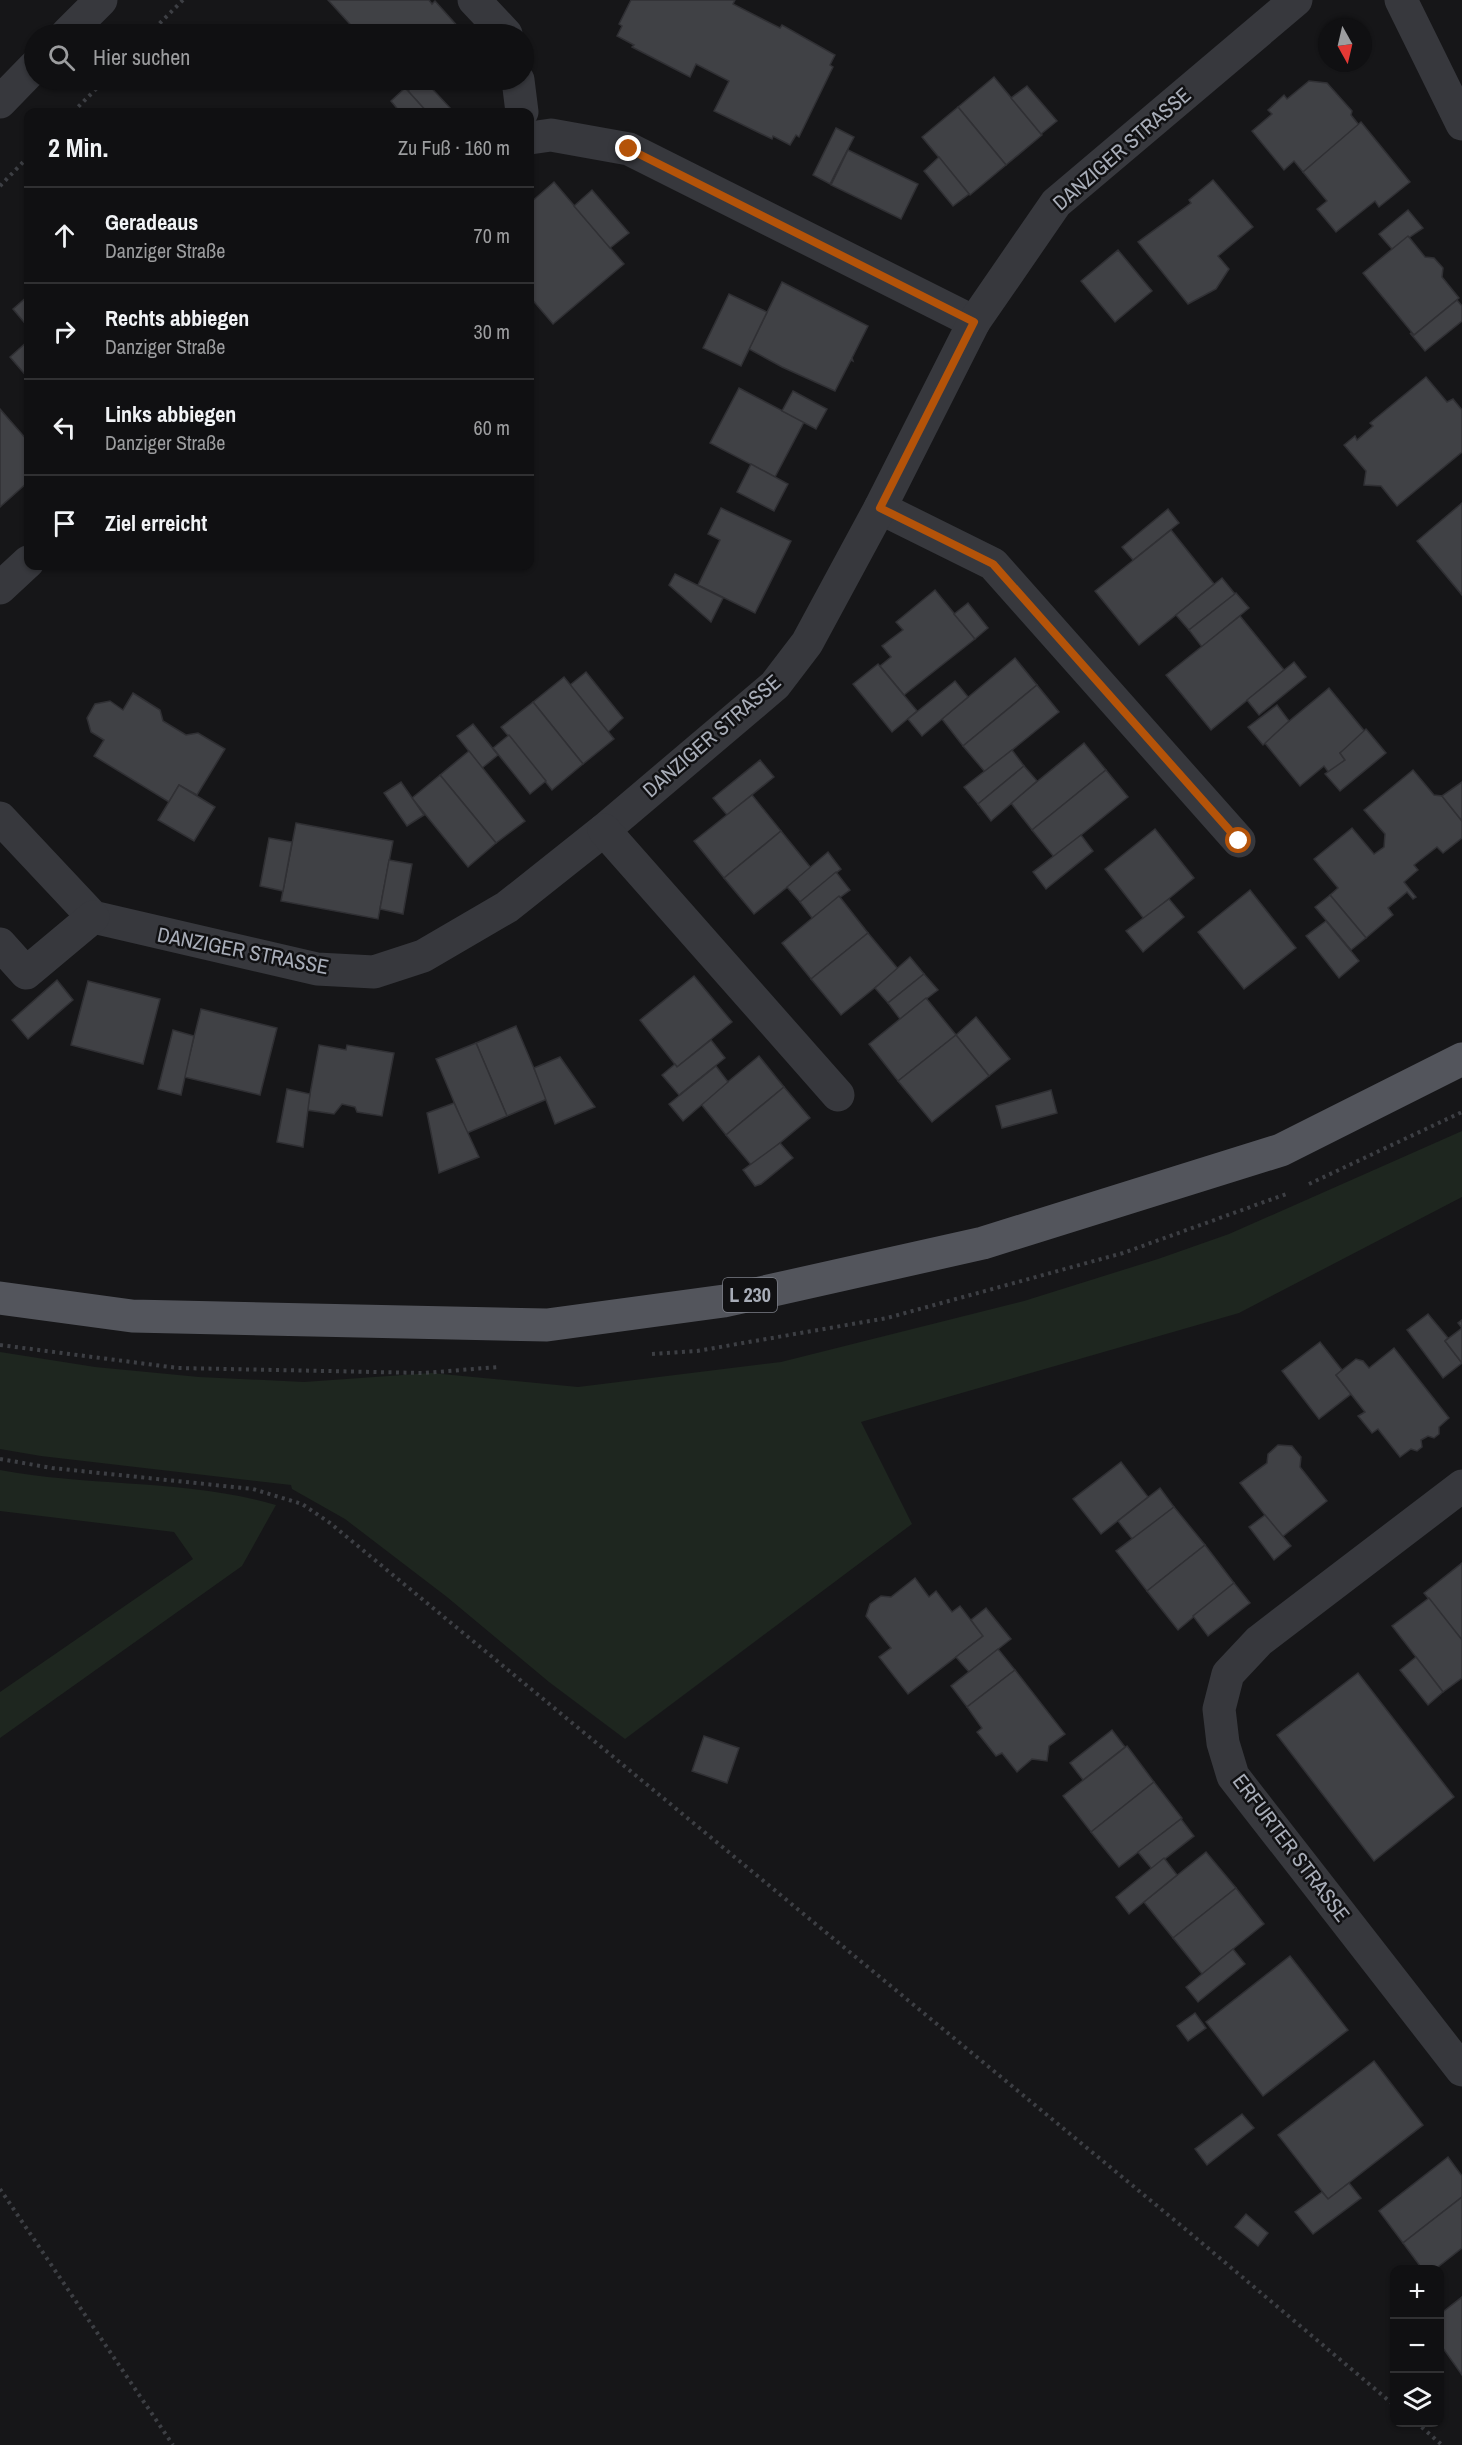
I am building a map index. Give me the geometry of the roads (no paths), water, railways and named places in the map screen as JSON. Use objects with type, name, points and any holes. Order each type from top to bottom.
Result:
[{"type":"main road","name":"L 230","points":[[0,1298],[132,1316],[547,1325],[724,1301],[983,1244],[1270,1153],[1462,1059]]},
{"type":"street","points":[[77,24],[101,0]]},
{"type":"street","points":[[474,0],[497,24]]},
{"type":"street","name":"DANZIGER STRASSE","points":[[93,917],[317,969],[374,972],[423,956],[507,907],[604,830],[775,685],[807,644],[880,508],[974,322],[1056,203],[1296,0]]},
{"type":"street","points":[[1401,0],[1462,124]]},
{"type":"street","points":[[0,102],[24,77]]},
{"type":"street","points":[[519,90],[522,108]]},
{"type":"street","points":[[534,137],[551,135],[629,149],[974,322]]},
{"type":"street","points":[[880,508],[993,564],[1239,841]]},
{"type":"street","points":[[0,588],[24,566]]},
{"type":"street","points":[[0,818],[93,917],[26,973],[0,944]]},
{"type":"street","points":[[604,830],[838,1095]]},
{"type":"street","name":"ERFURTER STRASSE","points":[[1462,1486],[1259,1641],[1228,1674],[1219,1709],[1223,1743],[1233,1776],[1462,2070]]}]
